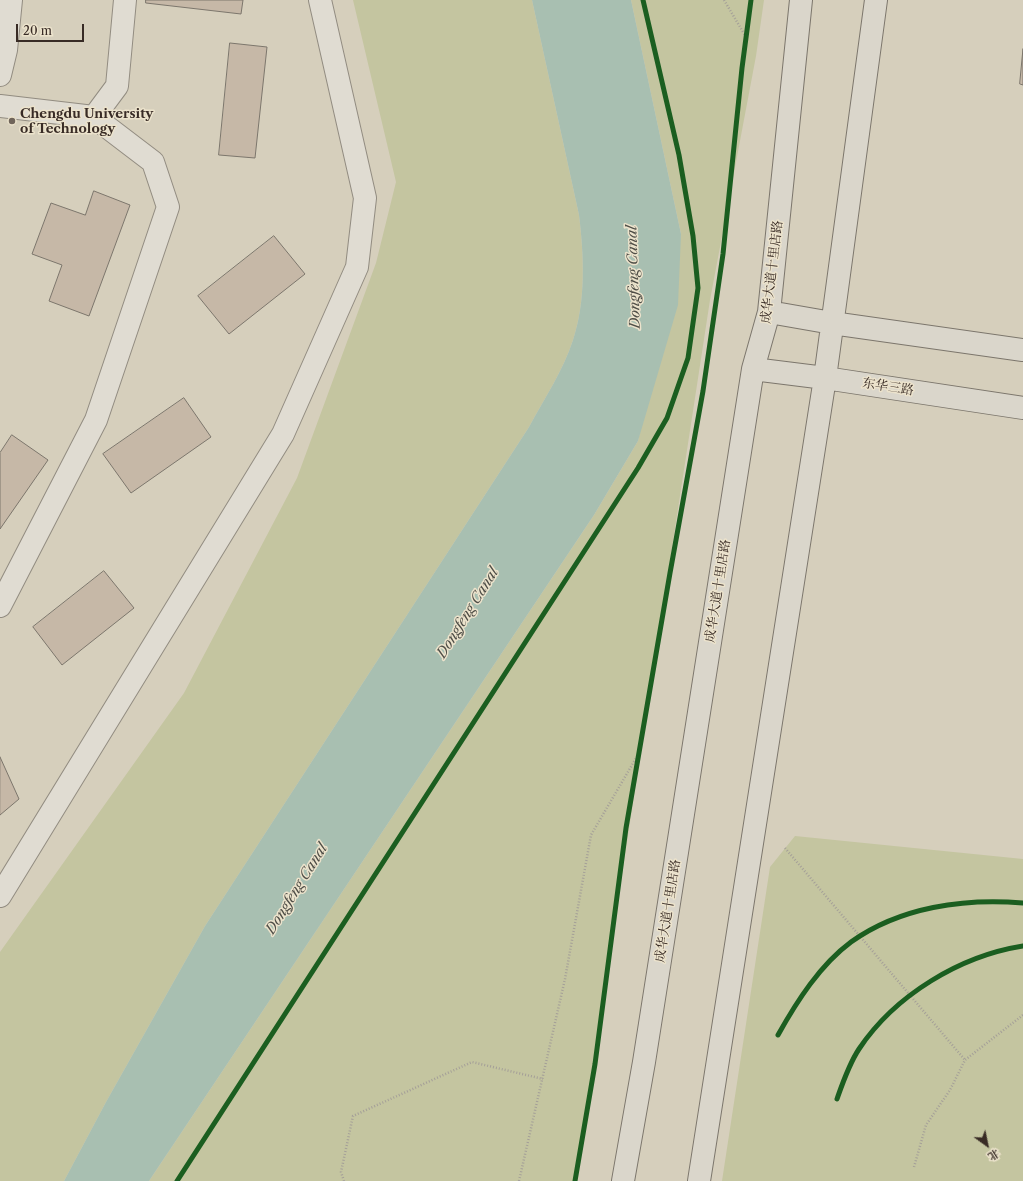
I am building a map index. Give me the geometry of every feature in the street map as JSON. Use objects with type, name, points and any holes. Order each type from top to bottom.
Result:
[{"type":"main road","name":"成华大道十里店路","points":[[623,1181],[644,1062],[753,369],[769,312],[801,0]]},
{"type":"main road","points":[[699,1181],[825,378],[876,0]]},
{"type":"main road","points":[[769,312],[832,323],[1023,350]]},
{"type":"main road","name":"东华三路","points":[[753,369],[825,378],[1023,408]]},
{"type":"street","points":[[0,75],[6,50],[11,0]]},
{"type":"street","points":[[94,117],[117,86],[125,0]]},
{"type":"street","points":[[0,896],[283,434],[357,267],[365,198],[320,0]]},
{"type":"street","points":[[0,106],[94,117],[153,162],[168,207],[96,420],[0,606]]},
{"type":"path","points":[[724,0],[746,37]]},
{"type":"path","points":[[745,45],[747,30]]},
{"type":"path","points":[[637,768],[640,746]]},
{"type":"path","points":[[519,1181],[565,979],[591,835],[639,753]]},
{"type":"path","points":[[786,848],[858,938],[911,996],[965,1060]]},
{"type":"path","points":[[858,938],[866,933]]},
{"type":"path","points":[[904,1000],[916,992]]},
{"type":"path","points":[[914,1167],[926,1125],[950,1090],[965,1060],[1023,1015]]},
{"type":"path","points":[[344,1181],[340,1172],[353,1116],[472,1062],[543,1079]]},
{"type":"green space","points":[[353,0],[532,0],[579,215],[583,278],[580,310],[573,340],[559,374],[529,427],[205,926],[106,1102],[64,1181],[0,1181],[0,952],[184,693],[297,478],[376,263],[396,182]]},
{"type":"green space","points":[[631,0],[764,0],[756,56],[710,300],[575,1181],[149,1181],[594,515],[638,441],[681,234]]},
{"type":"green space","points":[[795,836],[1023,859],[1023,1181],[722,1181],[770,867]]},
{"type":"water","name":"Dongfeng Canal","points":[[532,0],[631,0],[681,234],[678,305],[638,441],[594,515],[149,1181],[64,1181],[106,1102],[205,926],[529,427],[559,374],[569,351],[577,325],[582,294],[583,262],[581,231],[579,215]]},
{"type":"building","points":[[146,0],[243,0],[241,14],[146,3]]},
{"type":"building","points":[[230,43],[267,47],[255,158],[219,155]]},
{"type":"building","points":[[1023,49],[1023,85],[1020,84]]},
{"type":"building","points":[[94,191],[130,205],[89,316],[49,301],[62,265],[32,254],[51,203],[85,215]]},
{"type":"building","points":[[274,236],[305,274],[229,334],[198,296]]},
{"type":"building","points":[[184,398],[211,437],[131,493],[103,454]]},
{"type":"building","points":[[12,435],[48,460],[0,529],[0,453]]},
{"type":"building","points":[[104,571],[134,608],[62,665],[33,627]]},
{"type":"building","points":[[0,757],[19,799],[0,815]]},
{"type":"cycle path","points":[[177,1181],[638,468],[667,418],[688,358],[698,288],[693,236],[679,155],[643,0]]},
{"type":"cycle path","points":[[575,1181],[595,1064],[626,828],[703,391],[723,254],[742,68],[751,0]]},
{"type":"cycle path","points":[[778,1035],[801,997],[829,961],[851,942],[870,930],[890,920],[933,908],[978,902],[1023,903]]},
{"type":"cycle path","points":[[837,1099],[849,1067],[859,1049],[874,1029],[910,995],[931,981],[976,959],[999,951],[1023,946]]},
{"type":"place","name":"Chengdu University of Technology","points":[[12,121]]}]
